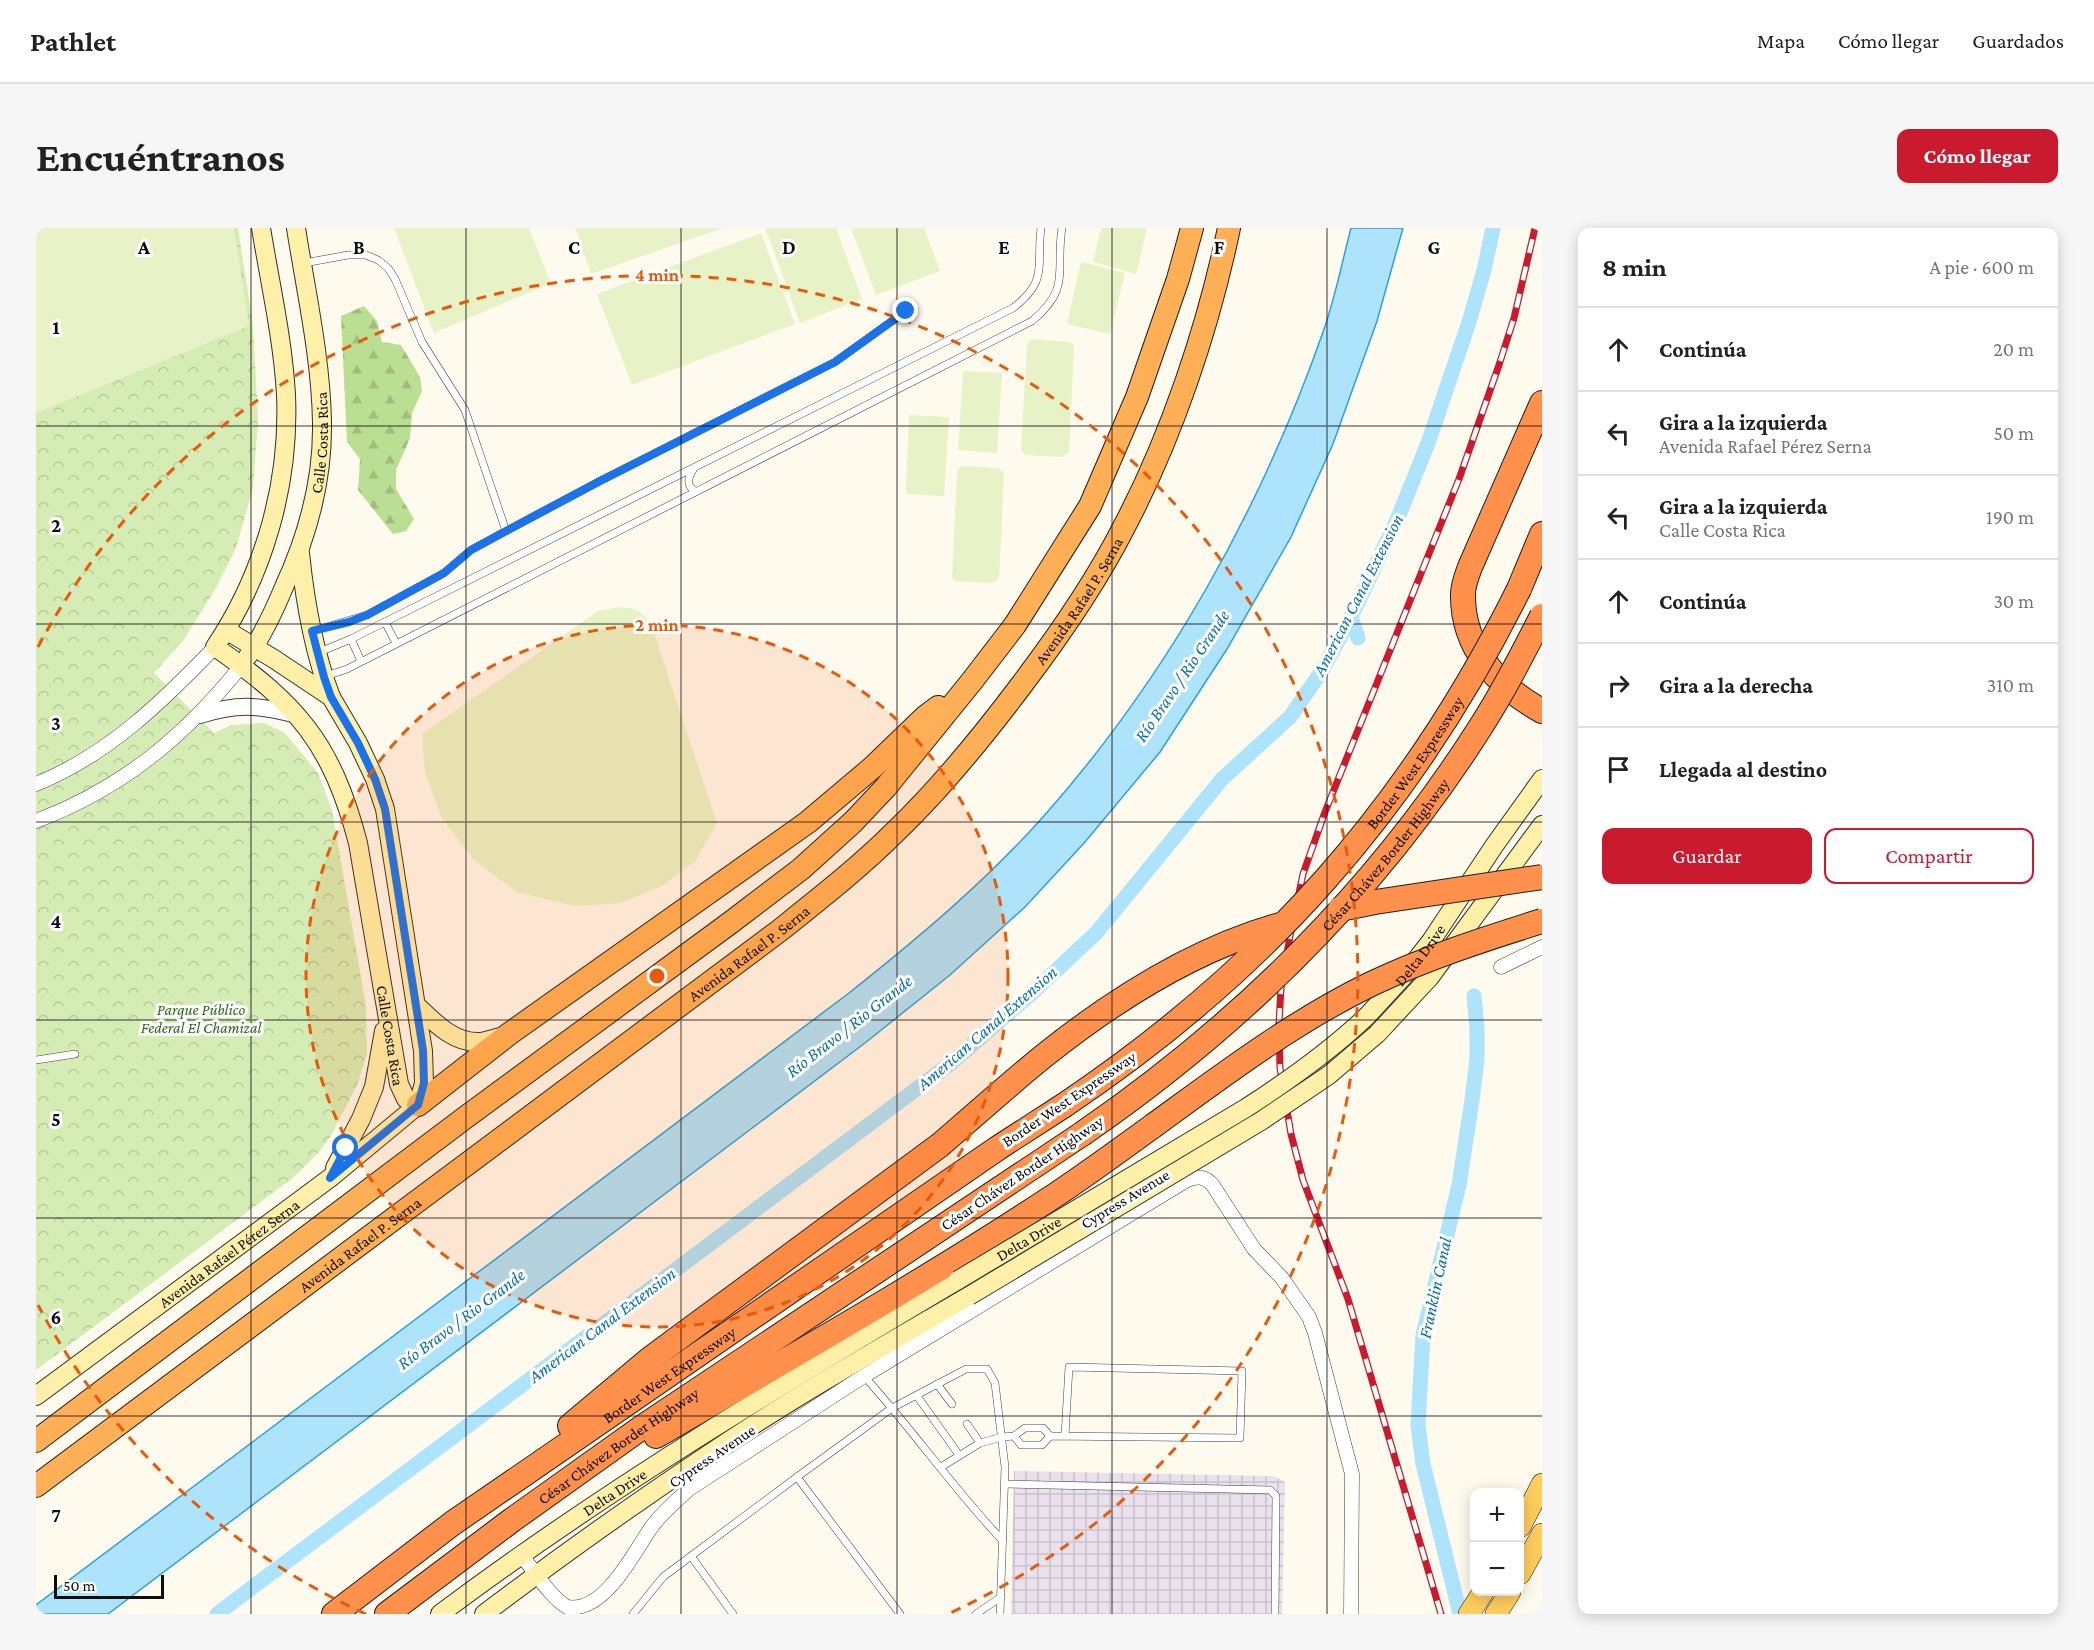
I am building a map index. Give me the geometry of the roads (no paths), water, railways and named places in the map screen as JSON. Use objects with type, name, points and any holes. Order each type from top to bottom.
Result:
[{"type":"highway","points":[[36,1441],[466,1117],[801,869],[853,822],[886,787],[1015,625],[1090,506],[1137,397],[1178,279],[1192,228]]},
{"type":"highway","name":"Avenida Rafael P. Serna","points":[[36,1486],[779,931],[836,885],[935,791],[1000,713],[1048,650],[1124,528],[1155,463],[1183,391],[1229,228]]},
{"type":"highway","points":[[1539,714],[1497,678],[1483,662],[1470,636],[1464,616],[1463,592],[1470,567],[1542,403]]},
{"type":"highway","name":"Border West Expressway","points":[[453,1523],[998,1148],[1114,1072],[1177,1023],[1268,942],[1332,874],[1412,771],[1454,708],[1494,639],[1519,590],[1542,534]]},
{"type":"highway","name":"César Chávez Border Highway","points":[[387,1614],[512,1520],[641,1428],[1129,1101],[1174,1067],[1246,1005],[1352,900],[1394,848],[1443,783],[1478,730],[1511,676],[1542,616]]},
{"type":"highway","points":[[418,1105],[509,1034],[808,822],[873,767],[926,716],[972,681]]},
{"type":"highway","points":[[333,1614],[453,1523],[650,1359],[940,1145],[1043,1056],[1134,992],[1225,945],[1269,928],[1375,902],[1542,877]]},
{"type":"highway","points":[[512,1520],[924,1278],[1058,1193],[1311,1016],[1371,984],[1433,957],[1542,921]]},
{"type":"main road","name":"Calle Costa Rica","points":[[226,630],[274,658],[331,697],[358,743],[375,779],[385,809],[423,1050],[424,1083],[418,1105],[406,1099],[399,1084],[358,843],[348,805],[337,776],[318,741],[282,698],[215,646],[226,630],[250,583],[269,532],[280,485],[286,438],[286,394],[261,228]]},
{"type":"main road","name":"Calle Costa Rica","points":[[242,665],[269,620],[300,552],[319,466],[322,425],[319,380],[296,228]]},
{"type":"main road","points":[[300,552],[305,597],[312,631],[331,697]]},
{"type":"main road","name":"Delta Drive","points":[[440,1614],[521,1555],[737,1412],[1246,1108],[1306,1068],[1366,1017],[1402,978],[1431,941],[1542,779]]},
{"type":"main road","name":"Delta Drive","points":[[484,1614],[651,1493],[726,1443],[821,1383],[1269,1116],[1329,1075],[1377,1034],[1430,977],[1542,825]]},
{"type":"main road","points":[[416,1005],[439,1027],[454,1036],[469,1041],[481,1042],[509,1034]]},
{"type":"main road","points":[[330,1178],[361,1119],[374,1087],[387,1008]]},
{"type":"main road","name":"Avenida Rafael Pérez Serna","points":[[36,1396],[330,1178],[418,1105]]},
{"type":"main road","points":[[1524,1519],[1542,1484]]},
{"type":"main road","points":[[1524,1567],[1542,1534]]},
{"type":"main road","points":[[1470,1614],[1481,1596]]},
{"type":"main road","points":[[1496,1614],[1507,1596]]},
{"type":"street","points":[[36,784],[84,761],[117,739],[155,708],[215,646]]},
{"type":"street","points":[[36,821],[77,805],[157,754],[200,715],[242,665]]},
{"type":"street","points":[[200,715],[240,706],[267,707],[297,715]]},
{"type":"street","points":[[1501,968],[1542,947]]},
{"type":"street","name":"Cypress Avenue","points":[[521,1555],[567,1607],[579,1612],[590,1608],[608,1596],[620,1582],[652,1527],[689,1489],[864,1376],[1197,1176],[1205,1178],[1212,1184],[1254,1249],[1282,1278],[1309,1317],[1315,1333],[1352,1474],[1351,1614]]},
{"type":"lane","points":[[317,653],[351,639],[1013,308],[1033,290],[1039,278],[1041,228]]},
{"type":"lane","points":[[324,677],[361,661],[1032,321],[1046,310],[1060,284],[1062,228]]},
{"type":"lane","points":[[302,263],[348,255],[366,255],[378,260],[388,268],[424,345],[465,410],[506,531]]},
{"type":"lane","points":[[312,631],[367,615],[444,573],[471,550],[506,531],[835,362],[906,311]]},
{"type":"lane","points":[[694,468],[688,482],[694,491]]},
{"type":"lane","points":[[385,622],[396,643]]},
{"type":"lane","points":[[351,639],[361,661]]},
{"type":"lane","points":[[36,1060],[75,1054]]},
{"type":"lane","points":[[1014,1436],[1021,1445],[1042,1445],[1050,1436],[1240,1438],[1242,1371],[1069,1368],[1065,1436]]},
{"type":"lane","points":[[633,1614],[663,1577],[796,1477],[892,1408],[966,1369],[987,1369],[995,1383],[1005,1484],[1000,1614]]},
{"type":"lane","points":[[864,1376],[941,1467],[972,1509],[1002,1540]]},
{"type":"lane","points":[[937,1384],[952,1404]]},
{"type":"lane","points":[[917,1396],[959,1455]]},
{"type":"lane","points":[[967,1424],[980,1443]]},
{"type":"lane","points":[[941,1467],[980,1443],[1014,1436],[1025,1428],[1043,1428],[1050,1436]]},
{"type":"lane","points":[[796,1477],[900,1614]]},
{"type":"lane","points":[[1005,1484],[1270,1490],[1276,1496],[1275,1614]]},
{"type":"lane","points":[[691,1556],[733,1614]]},
{"type":"lane","points":[[976,1614],[1001,1596]]},
{"type":"water","name":"Río Bravo / Rio Grande","points":[[1351,228],[1403,228],[1377,321],[1333,444],[1291,537],[1227,649],[1160,752],[1085,842],[1025,907],[950,975],[865,1043],[108,1614],[36,1614],[36,1605],[849,993],[950,909],[1021,841],[1088,763],[1131,707],[1207,588],[1271,463],[1298,398],[1335,294]]},
{"type":"waterway","name":"American Canal Extension","points":[[217,1614],[951,1063],[1031,994],[1097,932],[1222,779],[1290,717],[1323,669],[1351,617],[1397,520],[1428,443],[1469,322],[1493,228]]},
{"type":"waterway","name":"Franklin Canal","points":[[1351,617],[1358,638]]},
{"type":"waterway","name":"Franklin Canal","points":[[1460,1614],[1423,1464],[1418,1425],[1423,1335],[1459,1185],[1472,1100],[1477,1059],[1474,996]]},
{"type":"railway","points":[[1441,1614],[1348,1299],[1303,1180],[1291,1134],[1280,1068],[1281,988],[1303,874],[1325,812],[1459,479],[1514,318],[1535,228]]},
{"type":"park label","name":"Parque Público Federal El Chamizal","points":[[201,1018]]}]
